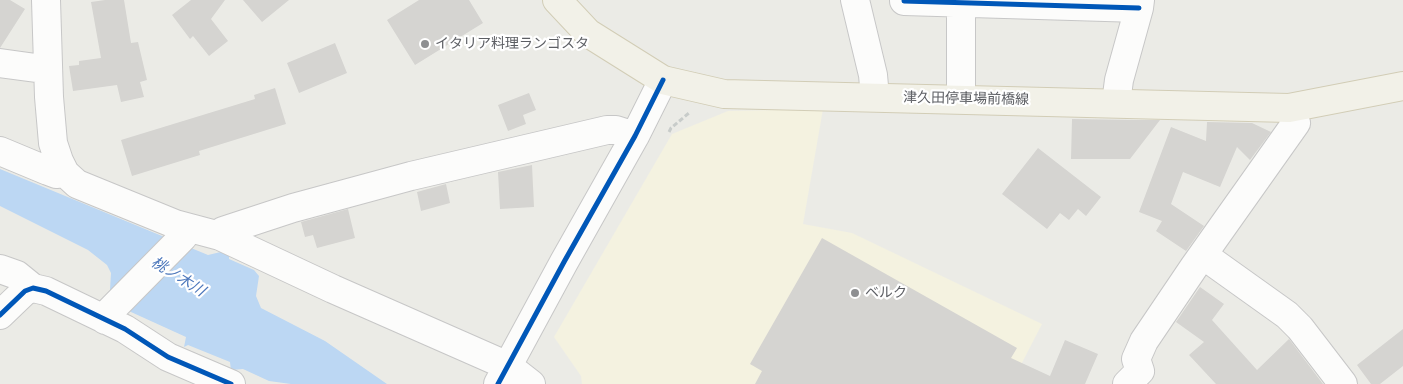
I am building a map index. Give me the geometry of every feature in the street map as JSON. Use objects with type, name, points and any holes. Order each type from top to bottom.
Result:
[{"type":"main road","name":"津久田停車場前橋線","points":[[557,0],[588,33],[663,80],[724,94],[1290,108],[1403,86]]},
{"type":"street","points":[[46,0],[53,143],[65,173],[77,184],[185,232],[220,236],[333,289],[503,375],[531,384]]},
{"type":"street","points":[[855,0],[873,75],[875,97]]},
{"type":"street","points":[[904,1],[1140,4],[1119,80],[1116,103]]},
{"type":"street","points":[[961,1],[961,99]]},
{"type":"street","points":[[0,63],[36,68],[48,66]]},
{"type":"street","points":[[503,375],[635,136],[663,80]]},
{"type":"street","points":[[1127,384],[1140,371],[1136,359],[1144,341],[1296,123],[1290,108]]},
{"type":"street","points":[[220,236],[229,229],[293,208],[411,176],[607,130],[616,130],[635,136]]},
{"type":"street","points":[[0,151],[56,174],[65,173]]},
{"type":"street","points":[[108,315],[185,232]]},
{"type":"street","points":[[1203,255],[1287,315],[1300,328],[1343,384]]},
{"type":"street","points":[[0,269],[17,276],[33,288],[46,291],[108,315],[125,329],[168,357],[232,384]]},
{"type":"street","points":[[0,315],[26,291],[33,288]]},
{"type":"shaded area","points":[[823,109],[803,224],[852,233],[1042,324],[1011,384],[582,384],[581,376],[554,337],[672,134],[728,111]]},
{"type":"water","name":"桃ノ木川","points":[[0,169],[208,255],[229,250],[229,259],[254,270],[259,276],[256,296],[261,308],[325,341],[387,384],[291,384],[269,381],[243,369],[231,370],[230,362],[188,345],[184,347],[186,337],[131,312],[114,301],[110,290],[111,273],[107,265],[88,250],[0,206]]},
{"type":"building","points":[[0,0],[10,0],[25,9],[0,48]]},
{"type":"building","points":[[124,0],[131,43],[138,42],[147,80],[140,82],[144,97],[121,102],[117,85],[73,91],[69,66],[79,65],[79,61],[101,58],[91,2]]},
{"type":"building","points":[[191,0],[225,0],[211,19],[228,41],[209,56],[193,36],[190,39],[172,15]]},
{"type":"building","points":[[243,0],[289,0],[262,22]]},
{"type":"building","name":"イタリア料理ランゴスタ","points":[[419,0],[469,0],[483,23],[415,65],[387,20]]},
{"type":"building","points":[[335,43],[347,73],[299,93],[287,63]]},
{"type":"building","points":[[275,88],[286,124],[199,151],[200,155],[132,176],[121,140],[255,99],[254,95]]},
{"type":"building","points":[[529,93],[536,110],[523,115],[526,124],[508,131],[498,105]]},
{"type":"building","points":[[1072,119],[1160,120],[1130,159],[1071,159]]},
{"type":"building","points":[[1207,122],[1252,123],[1271,132],[1250,160],[1237,147],[1220,187],[1183,172],[1171,204],[1204,226],[1186,251],[1156,231],[1162,221],[1139,212],[1171,127],[1206,141]]},
{"type":"building","points":[[1038,148],[1101,197],[1086,216],[1078,209],[1069,220],[1060,213],[1047,229],[1002,194]]},
{"type":"building","points":[[532,165],[534,207],[500,209],[498,172]]},
{"type":"building","points":[[446,184],[450,203],[421,211],[417,192]]},
{"type":"building","points":[[348,209],[355,238],[317,248],[313,235],[305,237],[301,222]]},
{"type":"building","name":"ベルク","points":[[822,238],[1017,348],[1011,358],[1050,376],[1065,340],[1098,354],[1085,384],[755,384],[762,371],[750,364]]},
{"type":"building","points":[[1200,287],[1224,304],[1212,320],[1257,370],[1289,339],[1323,384],[1216,384],[1189,355],[1204,342],[1176,322]]},
{"type":"building","points":[[1403,329],[1403,366],[1380,384],[1371,384],[1357,365]]},
{"type":"cycle path","points":[[904,1],[1139,8]]},
{"type":"cycle path","points":[[498,384],[635,136],[663,80]]},
{"type":"cycle path","points":[[0,315],[25,291],[33,288],[46,291],[125,329],[168,357],[231,384]]},
{"type":"place","name":"イタリア料理ランゴスタ","points":[[425,44]]},
{"type":"place","name":"ベルク","points":[[855,293]]}]
